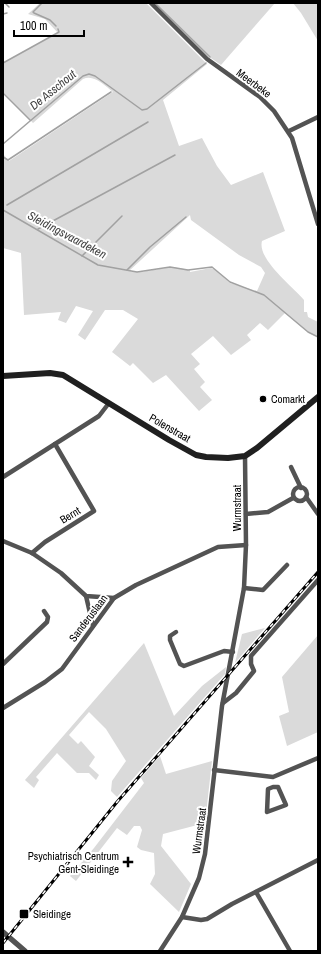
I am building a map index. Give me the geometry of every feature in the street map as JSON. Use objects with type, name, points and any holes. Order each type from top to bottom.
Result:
[{"type":"main road","name":"Polenstraat","points":[[3,376],[50,373],[63,375],[196,455],[228,458],[245,456],[262,445],[318,397]]},
{"type":"street","name":"Meerbeke","points":[[151,3],[207,59],[267,103],[289,131],[318,224]]},
{"type":"street","points":[[289,131],[318,117]]},
{"type":"street","points":[[3,477],[99,416],[110,403]]},
{"type":"street","name":"Bernt","points":[[32,553],[45,542],[94,511],[55,444]]},
{"type":"street","name":"Wurmstraat","points":[[160,951],[182,917],[199,878],[205,854],[223,703],[244,588],[246,545],[245,456]]},
{"type":"street","points":[[291,467],[301,488],[305,490],[306,497],[318,514]]},
{"type":"street","points":[[293,498],[294,490],[301,488]]},
{"type":"street","points":[[293,498],[300,501],[306,497]]},
{"type":"street","points":[[246,514],[268,512],[293,498]]},
{"type":"street","points":[[3,541],[32,553],[61,573],[86,596],[93,626]]},
{"type":"street","name":"Sanderuslaan","points":[[3,708],[45,682],[62,669],[114,598],[136,585],[218,547],[246,545]]},
{"type":"street","points":[[244,588],[263,590],[287,565]]},
{"type":"street","points":[[223,703],[236,693],[254,671],[250,664],[251,656],[318,580]]},
{"type":"street","points":[[86,596],[114,598]]},
{"type":"street","points":[[3,664],[47,622],[48,617],[44,611]]},
{"type":"street","points":[[176,632],[170,636],[170,640],[180,664],[184,666],[224,651],[233,652]]},
{"type":"street","points":[[214,770],[272,777],[318,758]]},
{"type":"street","points":[[272,777],[273,787]]},
{"type":"street","points":[[273,787],[278,787],[286,805],[267,812],[268,789],[273,787]]},
{"type":"street","points":[[182,917],[207,920],[256,892],[318,860]]},
{"type":"street","points":[[256,892],[290,951]]},
{"type":"street","points":[[3,932],[25,951]]},
{"type":"shaded area","points":[[40,3],[146,3],[207,64],[163,100],[179,146],[202,138],[217,166],[231,185],[263,172],[285,231],[262,241],[262,248],[270,264],[304,300],[304,312],[307,312],[308,317],[318,322],[318,337],[308,332],[285,313],[268,330],[260,323],[247,335],[251,340],[231,355],[213,336],[191,354],[200,364],[194,369],[205,382],[200,387],[212,400],[199,411],[166,375],[153,383],[133,363],[130,366],[112,352],[138,319],[123,310],[105,310],[85,340],[78,335],[93,311],[76,306],[66,323],[58,320],[61,312],[24,315],[21,253],[3,248],[3,154],[9,161],[113,92],[95,79],[83,79],[33,123],[3,92],[3,63],[58,33],[45,19],[28,14]],"holes":[[[190,215],[191,220],[239,255],[261,267],[265,273],[257,291],[230,283],[216,270],[211,268],[190,272],[190,270],[172,267],[140,272],[129,271]]]},
{"type":"shaded area","points":[[156,3],[275,3],[221,65],[205,54]]},
{"type":"shaded area","points":[[293,3],[318,3],[318,41],[301,13]]},
{"type":"shaded area","points":[[265,628],[235,663],[242,634]]},
{"type":"shaded area","points":[[318,635],[318,732],[287,746],[279,716],[289,712],[282,677]]},
{"type":"shaded area","points":[[144,643],[174,716],[202,686],[226,667],[225,674],[117,797],[111,791],[112,781],[126,761],[106,729],[89,712],[69,735],[78,744],[81,741],[95,757],[89,766],[99,775],[96,780],[89,773],[77,773],[57,753],[36,777],[39,780],[34,788],[25,780]]},
{"type":"shaded area","points":[[160,756],[166,774],[212,761],[205,823],[163,834],[161,846],[191,884],[179,912],[150,884],[155,874],[154,853],[141,850],[137,847],[142,830],[140,826],[134,826],[127,835],[117,828],[76,881],[70,876],[94,848],[144,783],[141,778]]},
{"type":"waterway","points":[[5,3],[9,7]]},
{"type":"waterway","points":[[42,3],[33,12],[50,20],[56,26]]},
{"type":"waterway","name":"De Asschout","points":[[155,3],[210,57]]},
{"type":"waterway","points":[[3,14],[7,13]]},
{"type":"waterway","points":[[3,63],[59,32],[58,29]]},
{"type":"waterway","name":"De Asschout","points":[[3,144],[83,76],[89,74],[95,76],[142,110],[147,109],[206,63]]},
{"type":"waterway","points":[[3,157],[8,160],[111,92]]},
{"type":"waterway","points":[[3,93],[30,120]]},
{"type":"waterway","points":[[7,205],[148,122]]},
{"type":"waterway","points":[[38,229],[175,155]]},
{"type":"waterway","name":"Sleidingsvaardeken","points":[[3,210],[98,265],[137,272],[170,267],[188,270],[212,267],[230,282],[264,295],[308,332],[318,337]]},
{"type":"waterway","points":[[82,256],[122,216]]},
{"type":"waterway","points":[[127,270],[150,247],[186,217]]},
{"type":"railway","points":[[3,943],[117,802],[318,572]]},
{"type":"place","name":"Comarkt","points":[[263,399]]},
{"type":"place","name":"Psychiatrisch Centrum Gent-Sleidinge","points":[[128,862]]},
{"type":"place","name":"Sleidinge","points":[[24,914]]}]
